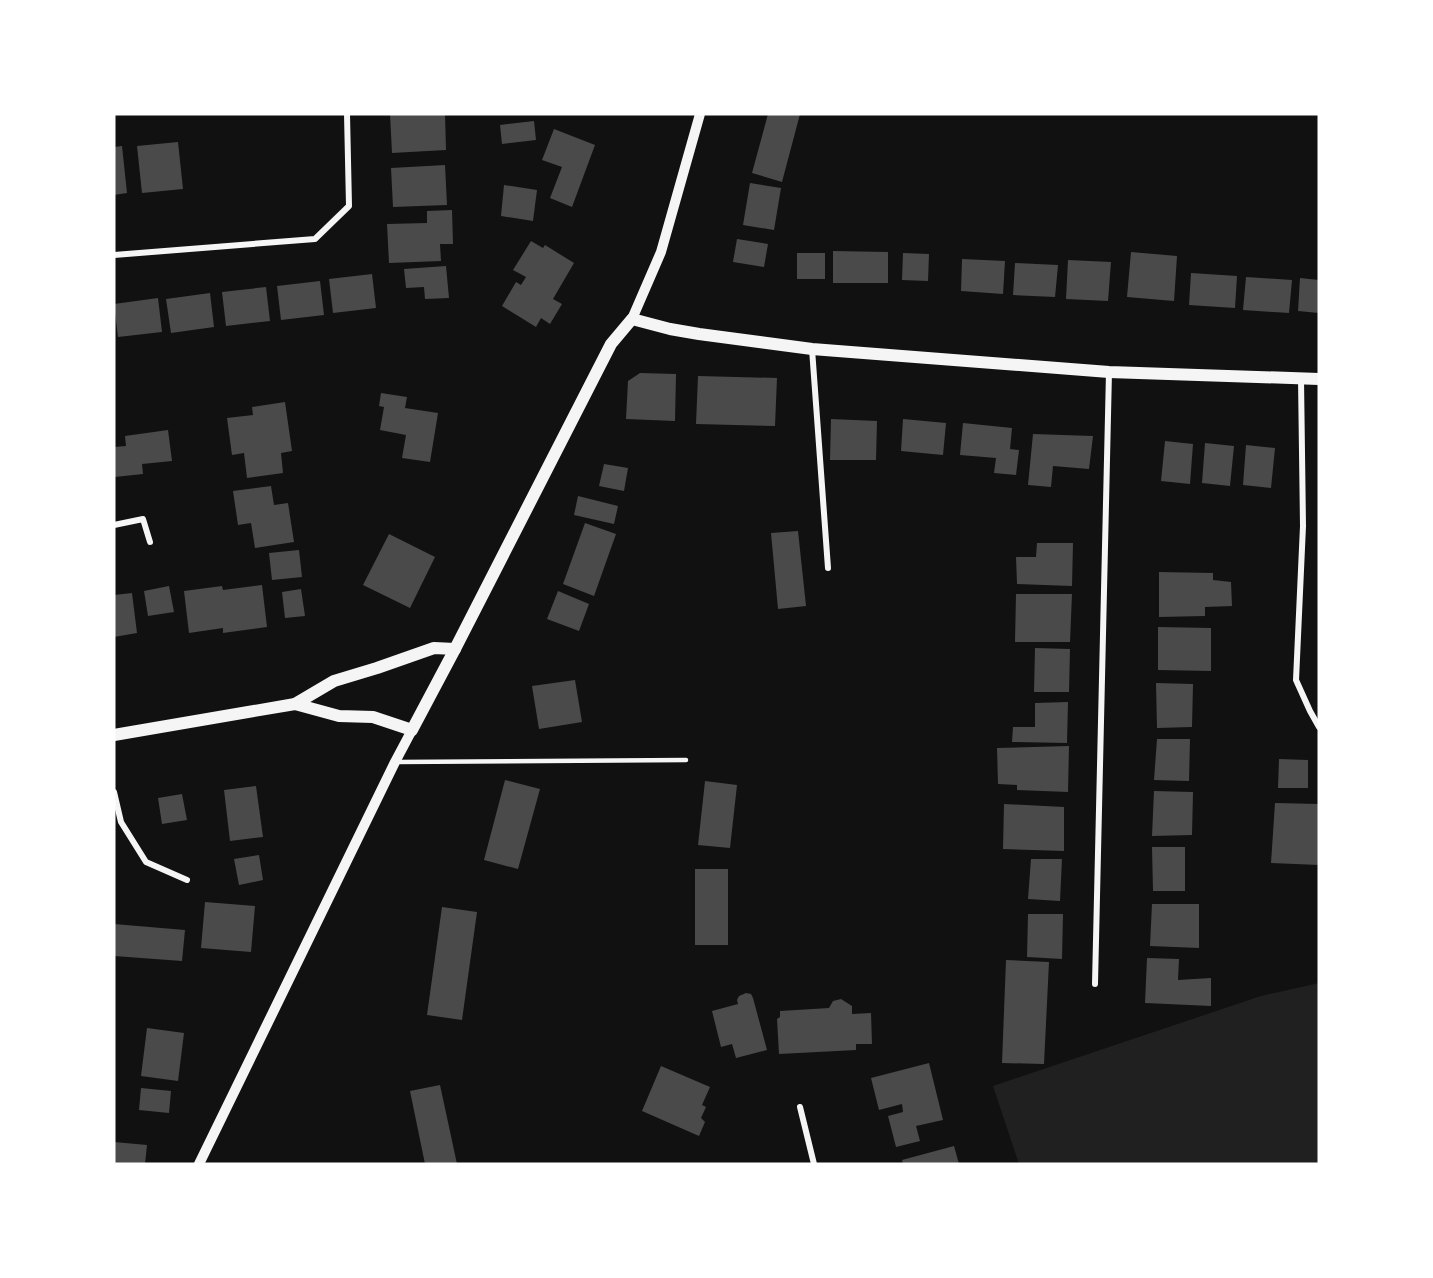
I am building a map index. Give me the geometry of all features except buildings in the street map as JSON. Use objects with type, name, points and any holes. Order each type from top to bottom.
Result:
[{"type":"main road","points":[[295,704],[339,716],[373,717],[412,730],[611,344],[632,319],[699,334],[812,349],[1109,372],[1319,380]]},
{"type":"main road","points":[[114,735],[295,704],[334,681],[434,648],[455,649]]},
{"type":"street","points":[[114,255],[315,239],[350,206],[347,114]]},
{"type":"street","points":[[632,319],[661,252],[700,114]]},
{"type":"street","points":[[812,349],[828,568]]},
{"type":"street","points":[[1095,984],[1109,372]]},
{"type":"street","points":[[1301,379],[1303,526],[1296,680],[1319,727]]},
{"type":"street","points":[[114,525],[143,519],[150,542]]},
{"type":"street","points":[[199,1164],[412,730]]},
{"type":"street","points":[[114,792],[121,822],[146,862],[188,880]]},
{"type":"street","points":[[800,1107],[814,1164]]},
{"type":"lane","points":[[395,762],[686,760]]},
{"type":"shaded area","points":[[1319,983],[1319,1164],[1019,1164],[993,1086],[1261,996]]}]
